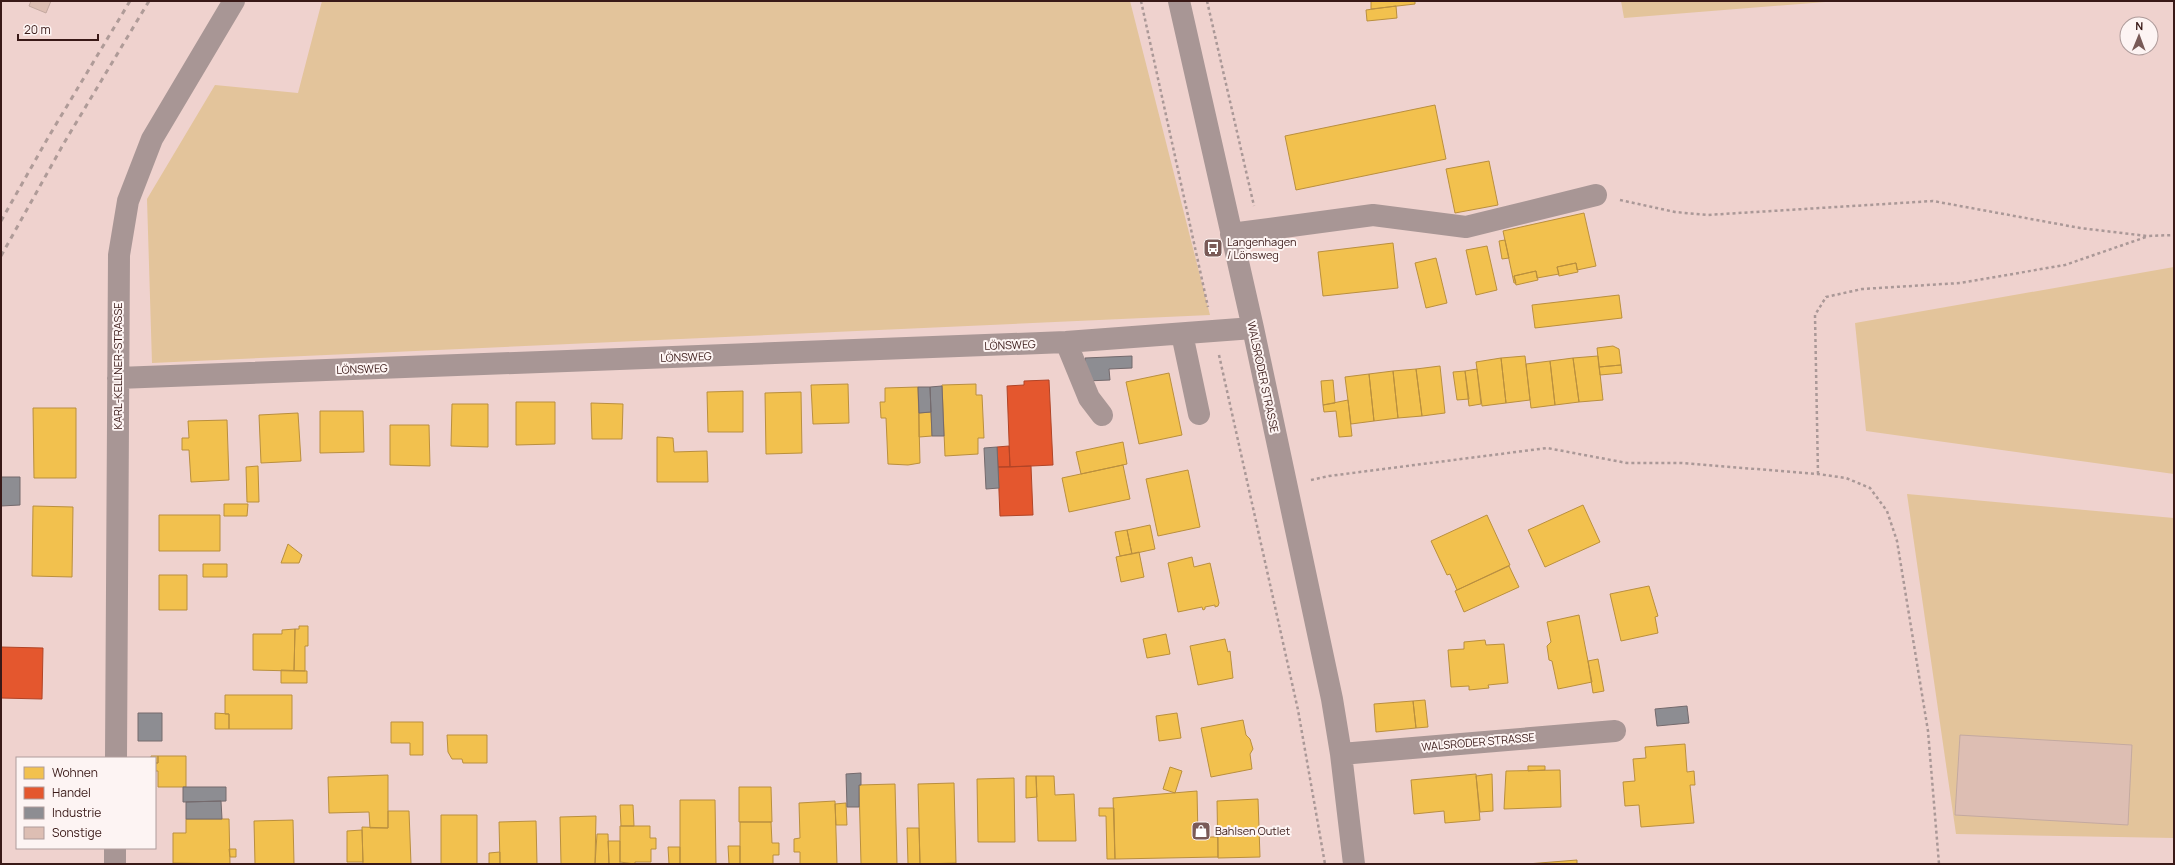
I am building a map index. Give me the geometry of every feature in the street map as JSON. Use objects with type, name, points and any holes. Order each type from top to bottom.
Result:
[{"type":"street","name":"KARL-KELLNER-STRASSE","points":[[116,757],[118,255],[128,201],[152,139],[234,1]]},
{"type":"street","name":"WALSRODER STRASSE","points":[[1179,1],[1253,328],[1285,485],[1332,699],[1341,754],[1354,864]]},
{"type":"street","points":[[1231,234],[1373,215],[1466,227],[1596,195]]},
{"type":"street","name":"LÖNSWEG","points":[[118,378],[1066,342],[1253,328]]},
{"type":"street","points":[[1182,334],[1199,414]]},
{"type":"street","points":[[1066,342],[1089,398],[1102,415]]},
{"type":"street","name":"WALSRODER STRASSE","points":[[1341,754],[1615,731]]},
{"type":"street","points":[[115,849],[115,864]]},
{"type":"path","points":[[1141,1],[1296,702],[1325,864]]},
{"type":"path","points":[[1596,195],[1675,212],[1707,215],[1933,201],[2080,228],[2147,236],[2174,235]]},
{"type":"path","points":[[1818,474],[1815,315],[1826,297],[1862,289],[1960,283],[2065,265],[2147,236]]},
{"type":"path","points":[[1285,485],[1329,476],[1547,448],[1627,463],[1681,463],[1818,474],[1846,478],[1870,488],[1887,510],[1897,541],[1928,730],[1939,864]]},
{"type":"shaded area","points":[[322,1],[1130,1],[1210,315],[152,363],[147,199],[215,85],[298,93]]},
{"type":"shaded area","points":[[1621,1],[1838,1],[1624,18]]},
{"type":"shaded area","points":[[2174,267],[2174,474],[1866,431],[1855,323]]},
{"type":"shaded area","points":[[1907,494],[2174,518],[2174,838],[1956,834]]},
{"type":"building: Wohnen","points":[[1371,1],[1415,1],[1415,4],[1371,9]]},
{"type":"building: Wohnen","points":[[1396,6],[1397,18],[1367,21],[1366,10]]},
{"type":"building: Wohnen","points":[[1435,105],[1446,159],[1296,190],[1285,136]]},
{"type":"building: Wohnen","points":[[1489,161],[1498,205],[1455,213],[1446,169]]},
{"type":"building: Wohnen","points":[[1584,213],[1596,266],[1577,270],[1576,263],[1557,267],[1559,274],[1537,278],[1536,271],[1514,276],[1516,283],[1514,283],[1503,231]]},
{"type":"building: Wohnen","points":[[1505,240],[1509,258],[1502,259],[1499,241]]},
{"type":"building: Wohnen","points":[[1393,243],[1398,288],[1323,296],[1318,252]]},
{"type":"building: Wohnen","points":[[1487,246],[1497,290],[1476,295],[1466,250]]},
{"type":"building: Wohnen","points":[[1436,258],[1447,303],[1426,308],[1415,263]]},
{"type":"building: Wohnen","points":[[1576,263],[1578,272],[1559,276],[1557,267]]},
{"type":"building: Wohnen","points":[[1536,271],[1538,280],[1516,285],[1514,276]]},
{"type":"building: Wohnen","points":[[1619,295],[1622,318],[1535,328],[1532,305]]},
{"type":"building: Wohnen","points":[[1613,346],[1619,349],[1621,365],[1599,367],[1597,348]]},
{"type":"building: Wohnen","points":[[1525,356],[1530,400],[1506,403],[1501,358]]},
{"type":"building: Wohnen","points":[[1598,356],[1603,400],[1579,402],[1573,358]]},
{"type":"building: Wohnen","points":[[1501,358],[1506,403],[1482,406],[1476,362]]},
{"type":"building: Wohnen","points":[[1573,358],[1579,402],[1555,405],[1550,361]]},
{"type":"building: Wohnen","points":[[1550,361],[1555,405],[1531,408],[1526,364]]},
{"type":"building: Wohnen","points":[[1621,365],[1622,373],[1600,375],[1599,367]]},
{"type":"building: Wohnen","points":[[1440,366],[1445,413],[1422,416],[1416,369]]},
{"type":"building: Wohnen","points":[[1416,369],[1422,416],[1398,418],[1393,371]]},
{"type":"building: Wohnen","points":[[1477,369],[1481,404],[1469,406],[1465,371]]},
{"type":"building: Wohnen","points":[[1393,371],[1398,418],[1374,421],[1369,374]]},
{"type":"building: Wohnen","points":[[1465,371],[1469,399],[1457,400],[1453,372]]},
{"type":"building: Wohnen","points":[[1169,373],[1182,435],[1139,444],[1126,382]]},
{"type":"building: Wohnen","points":[[1369,374],[1374,421],[1351,424],[1345,377]]},
{"type":"building: Wohnen","points":[[1333,380],[1335,403],[1323,405],[1321,381]]},
{"type":"building: Wohnen","points":[[848,384],[849,423],[813,424],[811,385]]},
{"type":"building: Wohnen","points":[[976,384],[976,395],[982,395],[984,438],[978,438],[978,454],[945,456],[942,385]]},
{"type":"building: Wohnen","points":[[918,387],[920,463],[908,465],[888,464],[886,418],[881,418],[880,402],[885,402],[885,388]]},
{"type":"building: Wohnen","points":[[743,391],[743,432],[708,432],[707,392]]},
{"type":"building: Wohnen","points":[[801,392],[802,453],[766,454],[765,393]]},
{"type":"building: Wohnen","points":[[1348,400],[1352,436],[1339,437],[1336,411],[1324,412],[1323,405]]},
{"type":"building: Wohnen","points":[[516,402],[555,402],[555,444],[516,445]]},
{"type":"building: Wohnen","points":[[591,403],[623,404],[622,439],[592,439]]},
{"type":"building: Wohnen","points":[[452,404],[488,404],[488,447],[451,446]]},
{"type":"building: Wohnen","points":[[33,408],[76,408],[76,478],[34,478]]},
{"type":"building: Wohnen","points":[[320,411],[363,411],[364,452],[320,453]]},
{"type":"building: Wohnen","points":[[931,412],[932,436],[919,437],[919,413]]},
{"type":"building: Wohnen","points":[[298,413],[301,461],[261,463],[259,415]]},
{"type":"building: Wohnen","points":[[227,420],[229,480],[191,482],[189,450],[182,450],[182,438],[189,438],[188,421]]},
{"type":"building: Wohnen","points":[[390,425],[429,425],[430,466],[390,465]]},
{"type":"building: Wohnen","points":[[657,437],[673,438],[674,452],[707,451],[708,482],[657,482]]},
{"type":"building: Wohnen","points":[[1123,442],[1127,464],[1081,474],[1076,452]]},
{"type":"building: Wohnen","points":[[1123,465],[1130,499],[1069,512],[1062,478]]},
{"type":"building: Wohnen","points":[[258,466],[259,502],[247,502],[246,467]]},
{"type":"building: Wohnen","points":[[1188,470],[1200,527],[1158,536],[1146,479]]},
{"type":"building: Wohnen","points":[[224,504],[248,504],[247,516],[224,516]]},
{"type":"building: Wohnen","points":[[1583,505],[1600,542],[1545,567],[1528,530]]},
{"type":"building: Wohnen","points":[[33,506],[73,507],[72,577],[32,576]]},
{"type":"building: Wohnen","points":[[159,515],[220,515],[220,551],[159,551]]},
{"type":"building: Wohnen","points":[[1487,515],[1510,565],[1457,590],[1450,574],[1447,575],[1431,541]]},
{"type":"building: Wohnen","points":[[1150,525],[1155,549],[1132,554],[1127,530]]},
{"type":"building: Wohnen","points":[[1127,530],[1132,554],[1120,556],[1115,532]]},
{"type":"building: Wohnen","points":[[288,544],[302,555],[299,563],[281,563]]},
{"type":"building: Wohnen","points":[[1139,552],[1144,577],[1121,582],[1116,557]]},
{"type":"building: Wohnen","points":[[1192,557],[1194,567],[1210,563],[1219,603],[1218,606],[1215,607],[1215,605],[1205,607],[1203,610],[1202,607],[1178,612],[1168,563]]},
{"type":"building: Wohnen","points":[[203,564],[227,564],[227,577],[203,577]]},
{"type":"building: Wohnen","points":[[1509,566],[1519,587],[1464,612],[1455,591]]},
{"type":"building: Wohnen","points":[[159,575],[187,575],[187,610],[159,610]]},
{"type":"building: Wohnen","points":[[1649,586],[1658,616],[1655,617],[1658,633],[1621,641],[1610,594]]},
{"type":"building: Wohnen","points":[[1579,615],[1592,682],[1558,689],[1552,661],[1549,660],[1547,646],[1551,642],[1547,622]]},
{"type":"building: Wohnen","points":[[299,626],[308,626],[308,646],[305,646],[305,671],[294,671],[295,629],[299,629]]},
{"type":"building: Wohnen","points":[[295,629],[294,671],[253,670],[253,634],[282,634],[282,630]]},
{"type":"building: Wohnen","points":[[1166,634],[1170,654],[1147,658],[1143,639]]},
{"type":"building: Wohnen","points":[[1225,639],[1228,652],[1230,651],[1233,678],[1198,685],[1190,646]]},
{"type":"building: Wohnen","points":[[1485,640],[1486,645],[1504,644],[1508,683],[1488,685],[1489,688],[1469,690],[1469,686],[1451,687],[1448,650],[1464,649],[1464,642]]},
{"type":"building: Wohnen","points":[[1598,659],[1604,691],[1593,693],[1588,661]]},
{"type":"building: Wohnen","points":[[281,670],[307,671],[307,683],[281,683]]},
{"type":"building: Wohnen","points":[[225,695],[292,695],[292,729],[229,729],[229,714],[225,714]]},
{"type":"building: Wohnen","points":[[1425,700],[1428,727],[1416,728],[1413,701]]},
{"type":"building: Wohnen","points":[[1413,701],[1416,728],[1376,732],[1374,704]]},
{"type":"building: Wohnen","points":[[215,713],[229,714],[229,729],[215,729]]},
{"type":"building: Wohnen","points":[[1177,713],[1181,738],[1159,741],[1156,716]]},
{"type":"building: Wohnen","points":[[1243,720],[1246,735],[1250,739],[1253,749],[1250,754],[1252,769],[1211,777],[1201,728]]},
{"type":"building: Wohnen","points":[[391,722],[423,722],[423,755],[410,755],[410,743],[391,743]]},
{"type":"building: Wohnen","points":[[447,735],[487,735],[487,763],[463,763],[462,759],[452,759],[448,752]]},
{"type":"building: Wohnen","points":[[1685,744],[1687,772],[1694,771],[1695,785],[1690,785],[1694,823],[1641,827],[1639,805],[1625,806],[1623,782],[1635,781],[1633,759],[1646,758],[1645,747]]},
{"type":"building: Wohnen","points":[[158,756],[158,763],[156,763],[156,757],[151,757]]},
{"type":"building: Wohnen","points":[[158,756],[186,756],[186,787],[158,787],[158,771],[156,771],[156,763],[158,763]]},
{"type":"building: Wohnen","points":[[1528,766],[1545,766],[1545,770],[1528,771]]},
{"type":"building: Wohnen","points":[[1170,767],[1182,771],[1175,793],[1163,789]]},
{"type":"building: Wohnen","points":[[1560,770],[1561,807],[1504,809],[1506,771]]},
{"type":"building: Wohnen","points":[[1476,774],[1480,820],[1445,823],[1444,811],[1414,814],[1411,780]]},
{"type":"building: Wohnen","points":[[1492,774],[1493,811],[1480,812],[1476,776]]},
{"type":"building: Wohnen","points":[[388,775],[388,828],[370,828],[369,812],[329,813],[328,777]]},
{"type":"building: Wohnen","points":[[1026,776],[1036,776],[1037,797],[1026,798]]},
{"type":"building: Wohnen","points":[[1036,776],[1054,776],[1055,795],[1074,794],[1076,841],[1038,841]]},
{"type":"building: Wohnen","points":[[1014,778],[1015,842],[978,842],[977,779]]},
{"type":"building: Wohnen","points":[[954,783],[956,863],[920,864],[918,784]]},
{"type":"building: Wohnen","points":[[895,784],[897,864],[861,864],[859,785]]},
{"type":"building: Wohnen","points":[[739,787],[771,787],[772,822],[739,822]]},
{"type":"building: Wohnen","points":[[1197,791],[1198,837],[1218,837],[1218,857],[1115,859],[1113,798]]},
{"type":"building: Wohnen","points":[[1258,799],[1260,857],[1218,858],[1217,801]]},
{"type":"building: Wohnen","points":[[680,800],[715,800],[716,864],[680,864]]},
{"type":"building: Wohnen","points":[[835,801],[837,864],[800,864],[800,852],[794,852],[794,839],[800,838],[799,803]]},
{"type":"building: Wohnen","points":[[846,803],[847,825],[836,825],[835,804]]},
{"type":"building: Wohnen","points":[[620,805],[633,805],[634,826],[621,826]]},
{"type":"building: Wohnen","points":[[1099,808],[1114,808],[1115,859],[1107,859],[1106,816],[1099,816]]},
{"type":"building: Wohnen","points":[[388,811],[409,811],[411,864],[363,864],[362,827],[388,828]]},
{"type":"building: Wohnen","points":[[441,815],[477,815],[477,864],[441,864]]},
{"type":"building: Wohnen","points":[[596,816],[595,864],[561,864],[560,817]]},
{"type":"building: Wohnen","points":[[186,819],[229,819],[230,864],[173,863],[173,833],[186,833]]},
{"type":"building: Wohnen","points":[[293,820],[294,864],[255,864],[254,821]]},
{"type":"building: Wohnen","points":[[536,821],[537,864],[500,864],[499,822]]},
{"type":"building: Wohnen","points":[[740,822],[771,822],[772,843],[779,843],[779,855],[773,855],[773,864],[740,864]]},
{"type":"building: Wohnen","points":[[620,826],[650,826],[650,838],[656,838],[656,849],[651,849],[651,862],[635,862],[635,864],[620,862]]},
{"type":"building: Wohnen","points":[[907,828],[919,828],[920,864],[908,864]]},
{"type":"building: Wohnen","points":[[362,830],[363,862],[347,862],[347,831]]},
{"type":"building: Wohnen","points":[[597,834],[608,834],[609,864],[595,864]]},
{"type":"building: Wohnen","points":[[608,841],[620,841],[620,864],[609,864]]},
{"type":"building: Wohnen","points":[[728,846],[740,846],[740,864],[729,864]]},
{"type":"building: Wohnen","points":[[668,847],[680,847],[680,864],[669,864]]},
{"type":"building: Wohnen","points":[[229,849],[236,849],[236,857],[230,857]]},
{"type":"building: Wohnen","points":[[500,852],[500,864],[489,864],[489,853]]},
{"type":"building: Wohnen","points":[[1577,860],[1577,864],[1527,864]]},
{"type":"building: Handel","points":[[1049,380],[1053,465],[1010,467],[1007,386],[1024,385],[1024,381]]},
{"type":"building: Handel","points":[[1009,446],[1010,467],[998,467],[997,447]]},
{"type":"building: Handel","points":[[1031,466],[1033,515],[1000,516],[998,467]]},
{"type":"building: Handel","points":[[1,647],[43,648],[42,699],[1,698]]},
{"type":"building: Industrie","points":[[1132,356],[1132,368],[1109,369],[1110,380],[1086,381],[1085,358]]},
{"type":"building: Industrie","points":[[942,386],[944,436],[932,436],[930,387]]},
{"type":"building: Industrie","points":[[918,387],[930,387],[931,412],[919,413]]},
{"type":"building: Industrie","points":[[997,447],[999,488],[986,489],[984,448]]},
{"type":"building: Industrie","points":[[1,477],[20,477],[20,505],[1,506]]},
{"type":"building: Industrie","points":[[1687,706],[1689,723],[1657,726],[1655,709]]},
{"type":"building: Industrie","points":[[138,713],[162,713],[162,741],[138,741]]},
{"type":"building: Industrie","points":[[861,773],[861,785],[859,785],[859,807],[847,807],[846,774]]},
{"type":"building: Industrie","points":[[183,787],[226,787],[226,801],[183,802]]},
{"type":"building: Industrie","points":[[221,801],[222,819],[186,819],[186,802]]},
{"type":"building: Sonstige","points":[[31,1],[51,1],[46,13],[29,6]]},
{"type":"building: Sonstige","points":[[1960,735],[2132,745],[2128,825],[1955,815]]},
{"type":"railway","points":[[1,221],[49,136],[130,1]]},
{"type":"railway","points":[[1,256],[64,143],[149,1]]},
{"type":"place","name":"Langenhagen / Lönsweg","points":[[1213,248]]},
{"type":"place","name":"Bahlsen Outlet","points":[[1201,831]]}]
